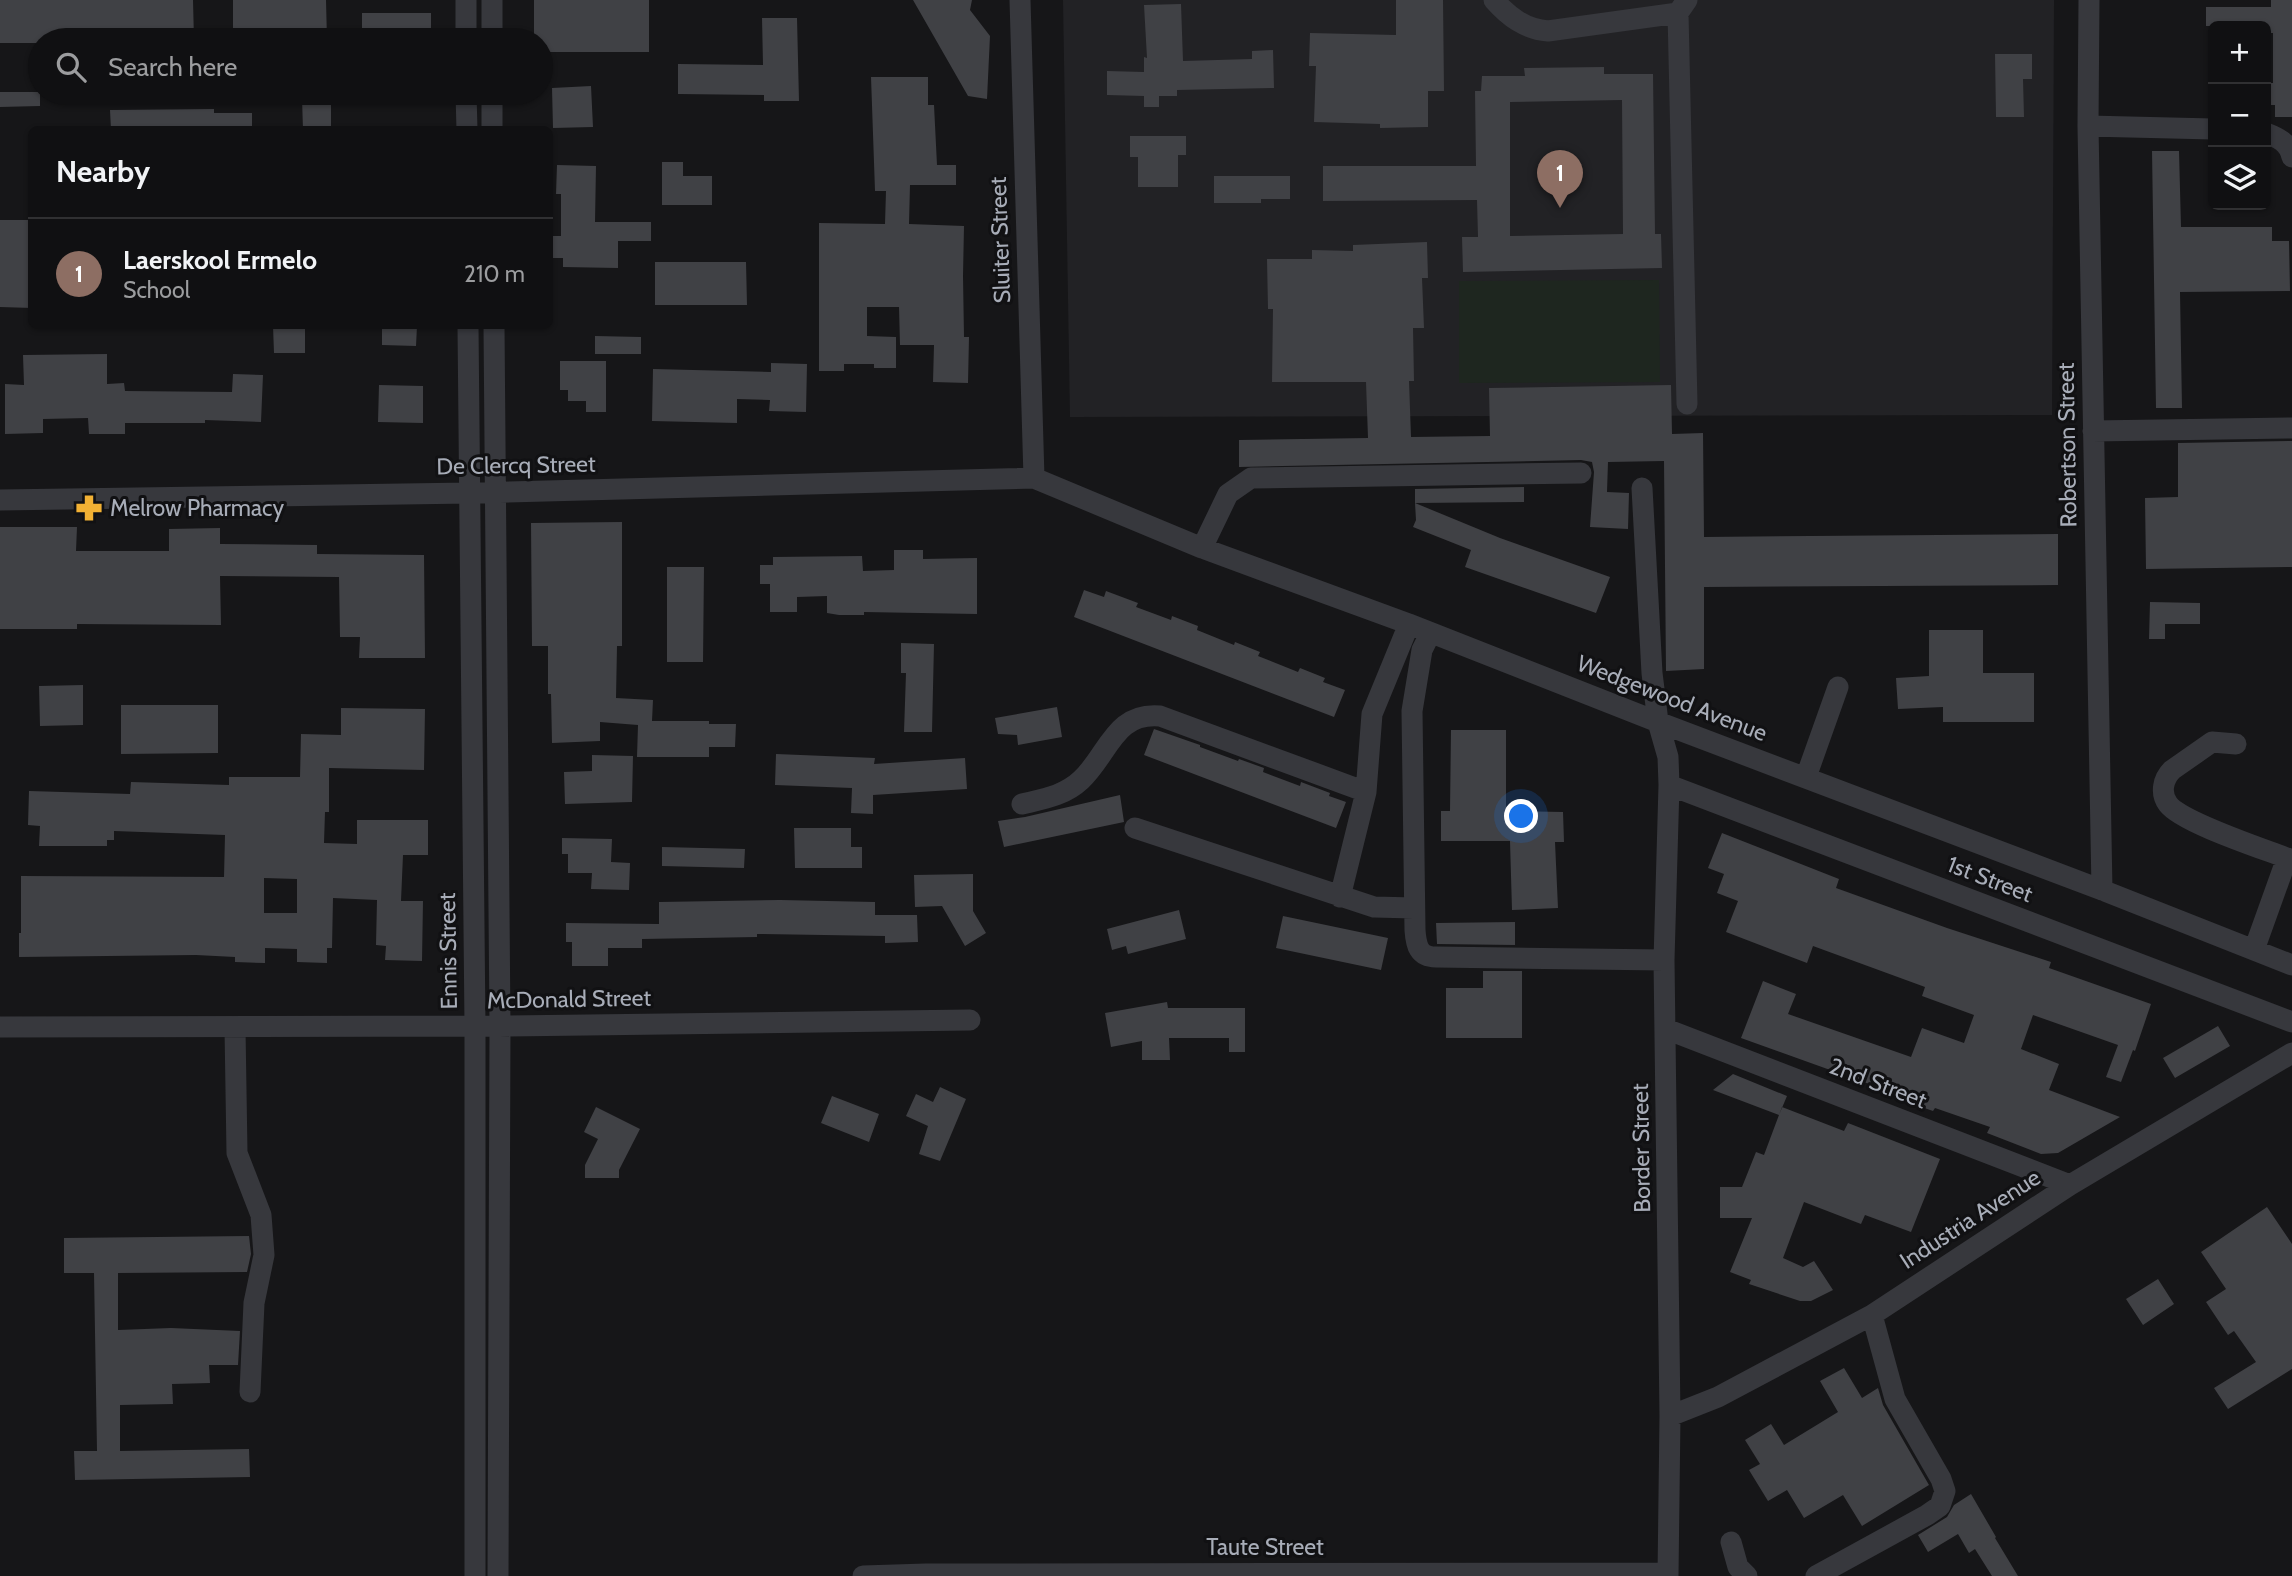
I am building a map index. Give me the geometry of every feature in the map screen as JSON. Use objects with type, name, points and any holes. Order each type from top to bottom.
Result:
[{"type":"street","points":[[466,0],[466,28]]},
{"type":"street","points":[[492,0],[492,28]]},
{"type":"street","name":"Sluiter Street","points":[[1020,0],[1034,478]]},
{"type":"street","points":[[1494,0],[1506,13],[1527,27],[1548,31],[1682,6],[1687,404]]},
{"type":"street","name":"Robertson Street","points":[[2089,0],[2088,126],[2102,890]]},
{"type":"street","points":[[466,105],[467,126]]},
{"type":"street","points":[[492,105],[492,126]]},
{"type":"street","points":[[2088,126],[2208,129]]},
{"type":"street","points":[[2271,134],[2286,145],[2292,158]]},
{"type":"street","name":"Ennis Street","points":[[468,329],[475,1026],[475,1576]]},
{"type":"street","points":[[494,329],[500,1026],[498,1576]]},
{"type":"street","points":[[2093,431],[2292,428]]},
{"type":"street","points":[[1202,548],[1228,494],[1251,478],[1581,472]]},
{"type":"street","name":"De Clercq Street","points":[[0,500],[469,493],[1034,478]]},
{"type":"street","name":"Wedgewood Avenue","points":[[1034,478],[1202,548],[1409,624],[2292,965]]},
{"type":"street","name":"Border Street","points":[[1642,488],[1652,673],[1658,722],[1668,757],[1670,785],[1664,960],[1670,1416],[1668,1575]]},
{"type":"street","points":[[1340,897],[1366,792],[1372,714],[1409,624]]},
{"type":"street","points":[[1430,634],[1422,650],[1412,711],[1414,908],[1416,941],[1420,952],[1426,957],[1664,960]]},
{"type":"street","points":[[1806,777],[1838,687]]},
{"type":"street","points":[[1022,804],[1055,797],[1080,782],[1125,724],[1133,718],[1151,715],[1366,792]]},
{"type":"street","points":[[2236,744],[2212,742],[2172,770],[2163,787],[2168,804],[2176,812],[2290,859],[2254,950]]},
{"type":"street","name":"1st Street","points":[[1670,785],[2292,1022]]},
{"type":"street","points":[[1135,828],[1374,907],[1414,908]]},
{"type":"street","name":"McDonald Street","points":[[0,1027],[235,1028],[970,1020]]},
{"type":"street","points":[[235,1028],[236,1144],[240,1163],[261,1215],[264,1255],[254,1303],[250,1392]]},
{"type":"street","name":"2nd Street","points":[[1667,1029],[2070,1185]]},
{"type":"street","name":"Industria Avenue","points":[[1670,1416],[1718,1397],[1872,1315],[2070,1185],[2292,1053]]},
{"type":"street","points":[[1816,1576],[1927,1514],[1940,1506],[1944,1498],[1941,1479],[1895,1399],[1872,1315]]},
{"type":"street","points":[[1731,1542],[1738,1567],[1747,1576]]},
{"type":"street","name":"Taute Street","points":[[863,1576],[1668,1575]]},
{"type":"shaded area","points":[[1063,0],[2054,0],[2052,415],[1070,417]]},
{"type":"shaded area","points":[[1659,280],[1660,382],[1459,383],[1459,281]]},
{"type":"building","points":[[0,0],[193,0],[194,28],[28,28],[28,43],[0,43]]},
{"type":"building","points":[[233,0],[326,0],[327,28],[233,28]]},
{"type":"building","points":[[534,0],[649,0],[649,52],[553,52],[553,28],[534,28]]},
{"type":"building","points":[[913,0],[972,0],[970,10],[990,36],[987,99],[968,96]]},
{"type":"building","points":[[1396,0],[1443,0],[1444,91],[1428,91],[1428,127],[1380,128],[1380,124],[1314,122],[1316,66],[1309,66],[1310,33],[1396,35]]},
{"type":"building","points":[[2271,0],[2292,0],[2292,117],[2275,117],[2275,105],[2271,105],[2271,21],[2208,21],[2206,26],[2206,7],[2271,7]]},
{"type":"building","points":[[1181,4],[1183,61],[1252,59],[1252,51],[1273,50],[1274,88],[1177,90],[1177,96],[1159,96],[1159,107],[1144,107],[1144,96],[1107,95],[1107,71],[1144,72],[1144,57],[1147,58],[1144,5]]},
{"type":"building","points":[[362,13],[431,13],[431,28],[362,28]]},
{"type":"building","points":[[762,18],[797,18],[799,101],[764,101],[764,95],[678,94],[678,64],[763,65]]},
{"type":"building","points":[[1995,54],[2032,54],[2032,79],[2023,79],[2024,117],[1996,117]]},
{"type":"building","points":[[1604,67],[1604,74],[1653,74],[1655,234],[1661,234],[1662,268],[1463,272],[1462,237],[1478,237],[1477,200],[1323,201],[1323,166],[1476,166],[1475,91],[1481,91],[1482,76],[1525,76],[1524,68]],"holes":[[[1622,100],[1623,234],[1510,236],[1510,102]]]},
{"type":"building","points":[[871,77],[928,77],[928,105],[934,105],[937,165],[956,165],[956,185],[910,185],[909,224],[964,226],[964,337],[969,337],[968,383],[933,382],[934,345],[900,345],[899,307],[867,307],[867,336],[896,337],[896,368],[874,368],[874,364],[844,364],[844,371],[819,371],[819,223],[885,224],[886,191],[875,191]]},
{"type":"building","points":[[591,86],[593,127],[553,128],[553,88]]},
{"type":"building","points":[[0,92],[28,92],[28,105],[40,105],[40,106],[0,107]]},
{"type":"building","points":[[302,105],[331,105],[331,126],[303,126]]},
{"type":"building","points":[[214,109],[214,113],[252,113],[252,126],[111,126],[110,110]]},
{"type":"building","points":[[1130,136],[1186,136],[1186,155],[1178,155],[1178,187],[1138,187],[1138,157],[1130,157]]},
{"type":"building","points":[[2152,151],[2179,151],[2181,227],[2272,227],[2272,241],[2289,241],[2290,291],[2180,292],[2182,408],[2156,408]]},
{"type":"building","points":[[662,162],[683,162],[683,176],[712,176],[712,205],[662,205]]},
{"type":"building","points":[[557,165],[596,166],[595,222],[651,222],[651,241],[618,241],[618,268],[563,267],[563,258],[553,258],[553,236],[561,236],[561,194],[556,194]]},
{"type":"building","points":[[1214,176],[1290,176],[1290,199],[1261,199],[1261,203],[1214,203]]},
{"type":"building","points":[[0,220],[28,220],[28,308],[0,307]]},
{"type":"building","points":[[1427,242],[1428,278],[1422,278],[1424,328],[1413,328],[1414,381],[1409,381],[1411,437],[1490,436],[1489,388],[1671,385],[1672,434],[1703,433],[1704,537],[2058,534],[2058,585],[1704,587],[1704,669],[1666,671],[1664,461],[1608,462],[1607,492],[1629,493],[1628,529],[1590,527],[1594,472],[1592,462],[1581,460],[1239,467],[1239,440],[1368,438],[1366,382],[1272,382],[1273,309],[1268,309],[1267,259],[1312,259],[1312,250],[1353,251],[1353,245]]},
{"type":"building","points":[[655,262],[746,262],[747,305],[655,305]]},
{"type":"building","points":[[273,329],[305,329],[305,353],[274,353]]},
{"type":"building","points":[[382,329],[417,329],[416,346],[382,345]]},
{"type":"building","points":[[595,336],[641,337],[641,354],[595,354]]},
{"type":"building","points":[[107,354],[107,384],[124,383],[125,391],[232,392],[233,374],[263,375],[261,422],[205,420],[205,423],[125,423],[125,434],[89,434],[88,418],[43,419],[43,433],[5,434],[5,384],[24,385],[23,355]]},
{"type":"building","points":[[560,361],[606,361],[606,412],[586,412],[586,401],[568,401],[568,390],[560,390]]},
{"type":"building","points":[[771,363],[807,364],[806,412],[769,411],[770,400],[737,399],[737,423],[652,421],[653,369],[771,372]]},
{"type":"building","points":[[379,385],[423,386],[423,423],[378,422]]},
{"type":"building","points":[[2292,441],[2292,567],[2146,569],[2145,498],[2178,497],[2178,443]]},
{"type":"building","points":[[1524,487],[1524,502],[1415,503],[1415,489]]},
{"type":"building","points":[[1415,503],[1500,538],[1610,577],[1596,613],[1465,567],[1471,550],[1413,527],[1416,520]]},
{"type":"building","points":[[622,522],[622,646],[617,646],[616,698],[653,700],[652,721],[736,724],[735,747],[709,747],[709,757],[637,757],[638,725],[600,722],[600,741],[552,743],[548,646],[532,646],[531,523]]},
{"type":"building","points":[[0,527],[77,527],[76,551],[169,551],[169,529],[220,528],[220,544],[317,545],[317,554],[424,555],[425,658],[359,658],[360,637],[340,637],[339,577],[220,576],[221,625],[77,624],[77,629],[0,629]]},
{"type":"building","points":[[894,550],[923,550],[923,559],[977,558],[977,614],[864,612],[864,615],[839,615],[827,613],[827,596],[797,597],[797,612],[770,612],[770,584],[760,584],[760,565],[773,565],[773,557],[862,556],[863,571],[894,570]]},
{"type":"building","points":[[667,567],[704,567],[703,662],[667,662]]},
{"type":"building","points":[[1084,590],[1104,597],[1106,591],[1138,603],[1136,607],[1171,620],[1172,616],[1198,626],[1197,630],[1260,652],[1258,656],[1298,672],[1300,668],[1325,678],[1323,682],[1345,690],[1334,717],[1074,617]]},
{"type":"building","points":[[2150,602],[2200,603],[2200,624],[2165,624],[2165,639],[2149,639]]},
{"type":"building","points":[[1929,630],[1983,630],[1983,673],[2034,673],[2034,722],[1943,722],[1943,707],[1898,709],[1896,678],[1929,676]]},
{"type":"building","points":[[901,643],[934,644],[932,732],[904,732],[906,673],[901,673]]},
{"type":"building","points":[[83,685],[83,725],[40,726],[39,686]]},
{"type":"building","points":[[121,705],[218,705],[218,753],[121,754]]},
{"type":"building","points":[[1057,707],[1062,737],[1018,745],[1017,735],[998,734],[995,718]]},
{"type":"building","points":[[341,708],[425,709],[424,770],[329,768],[329,812],[325,812],[324,843],[357,844],[357,820],[428,820],[428,855],[403,855],[401,901],[423,901],[422,961],[385,960],[386,946],[376,945],[377,900],[333,898],[332,948],[327,948],[327,963],[297,962],[297,949],[265,948],[265,963],[235,962],[235,957],[196,955],[19,957],[21,876],[224,877],[225,835],[114,831],[114,840],[107,840],[107,846],[39,846],[40,826],[28,825],[29,791],[130,794],[131,782],[229,785],[229,777],[300,777],[301,734],[341,735]],"holes":[[[264,878],[297,879],[297,913],[264,913]]]},
{"type":"building","points":[[1154,729],[1264,768],[1263,772],[1300,786],[1301,782],[1330,793],[1329,796],[1346,802],[1336,828],[1144,755]]},
{"type":"building","points":[[1451,730],[1506,730],[1506,811],[1563,812],[1564,842],[1555,842],[1558,908],[1512,910],[1510,841],[1441,841],[1441,811],[1450,811]]},
{"type":"building","points":[[776,754],[875,758],[874,764],[965,758],[967,789],[873,795],[873,814],[851,813],[852,788],[775,785]]},
{"type":"building","points":[[592,755],[633,756],[632,802],[565,804],[564,772],[592,771]]},
{"type":"building","points":[[1120,795],[1124,822],[1004,847],[998,821]]},
{"type":"building","points":[[794,828],[851,828],[851,847],[862,847],[862,868],[795,868]]},
{"type":"building","points":[[1722,833],[1839,879],[1836,888],[2051,962],[2049,968],[2151,1004],[2121,1082],[2106,1077],[2118,1045],[2033,1015],[2021,1049],[2059,1064],[2049,1090],[2120,1117],[2058,1153],[2041,1154],[1987,1133],[1990,1127],[1896,1098],[1897,1094],[1741,1038],[1763,981],[1796,994],[1788,1014],[1911,1057],[1922,1028],[1964,1043],[1974,1015],[1922,996],[1925,987],[1813,946],[1807,963],[1726,932],[1738,901],[1717,893],[1724,874],[1708,868]]},
{"type":"building","points":[[562,838],[612,839],[611,862],[630,863],[629,890],[591,889],[592,873],[568,873],[568,854],[562,854]]},
{"type":"building","points":[[662,847],[745,849],[744,868],[662,866]]},
{"type":"building","points":[[973,874],[973,911],[986,933],[965,946],[942,906],[915,907],[914,875]]},
{"type":"building","points":[[659,902],[875,902],[875,915],[917,915],[918,942],[885,943],[885,936],[757,934],[757,937],[642,939],[642,948],[608,948],[608,966],[572,966],[572,942],[566,942],[566,923],[659,924]]},
{"type":"building","points":[[1179,910],[1186,939],[1128,954],[1126,946],[1112,950],[1107,929]]},
{"type":"building","points":[[1283,916],[1388,938],[1381,970],[1276,948]]},
{"type":"building","points":[[1515,922],[1515,945],[1437,944],[1436,923]]},
{"type":"building","points":[[1483,971],[1522,971],[1522,1038],[1446,1038],[1446,988],[1483,988]]},
{"type":"building","points":[[1167,1002],[1168,1008],[1245,1008],[1245,1052],[1229,1052],[1229,1038],[1169,1038],[1170,1060],[1142,1060],[1142,1041],[1111,1047],[1105,1013]]},
{"type":"building","points":[[2218,1026],[2230,1046],[2175,1078],[2163,1058]]},
{"type":"building","points":[[1733,1074],[1787,1096],[1779,1115],[1713,1090]]},
{"type":"building","points":[[940,1087],[966,1099],[940,1161],[919,1154],[928,1126],[906,1116],[916,1094],[933,1102]]},
{"type":"building","points":[[832,1096],[879,1114],[869,1142],[821,1123]]},
{"type":"building","points":[[596,1107],[640,1129],[619,1170],[619,1178],[585,1178],[585,1165],[598,1139],[584,1132]]},
{"type":"building","points":[[1782,1107],[1844,1131],[1848,1123],[1940,1159],[1911,1232],[1865,1215],[1861,1224],[1804,1202],[1783,1258],[1803,1267],[1814,1261],[1833,1290],[1811,1301],[1800,1301],[1749,1284],[1751,1280],[1730,1272],[1752,1218],[1720,1218],[1720,1187],[1742,1187],[1756,1152],[1764,1155]]},
{"type":"building","points":[[2267,1207],[2292,1244],[2292,1369],[2228,1409],[2214,1388],[2256,1362],[2234,1331],[2228,1335],[2206,1302],[2226,1289],[2201,1252]]},
{"type":"building","points":[[249,1236],[251,1254],[247,1272],[118,1273],[118,1330],[171,1328],[240,1331],[238,1365],[209,1365],[210,1383],[172,1384],[173,1404],[120,1405],[120,1451],[249,1449],[250,1477],[75,1480],[74,1451],[97,1451],[94,1273],[64,1273],[64,1238]]},
{"type":"building","points":[[2158,1279],[2174,1304],[2143,1325],[2126,1299]]},
{"type":"building","points":[[1844,1368],[1862,1398],[1878,1388],[1883,1405],[1929,1485],[1862,1526],[1843,1495],[1804,1518],[1787,1490],[1768,1501],[1749,1470],[1760,1464],[1745,1440],[1771,1424],[1784,1445],[1838,1412],[1820,1381]]},
{"type":"building","points":[[1971,1494],[2018,1576],[1992,1576],[1975,1549],[1969,1553],[1958,1534],[1928,1552],[1918,1535],[1947,1517],[1954,1505]]},
{"type":"place","name":"Laerskool Ermelo","points":[[1560,208]]},
{"type":"place","name":"Melrow Pharmacy","points":[[89,508]]}]
